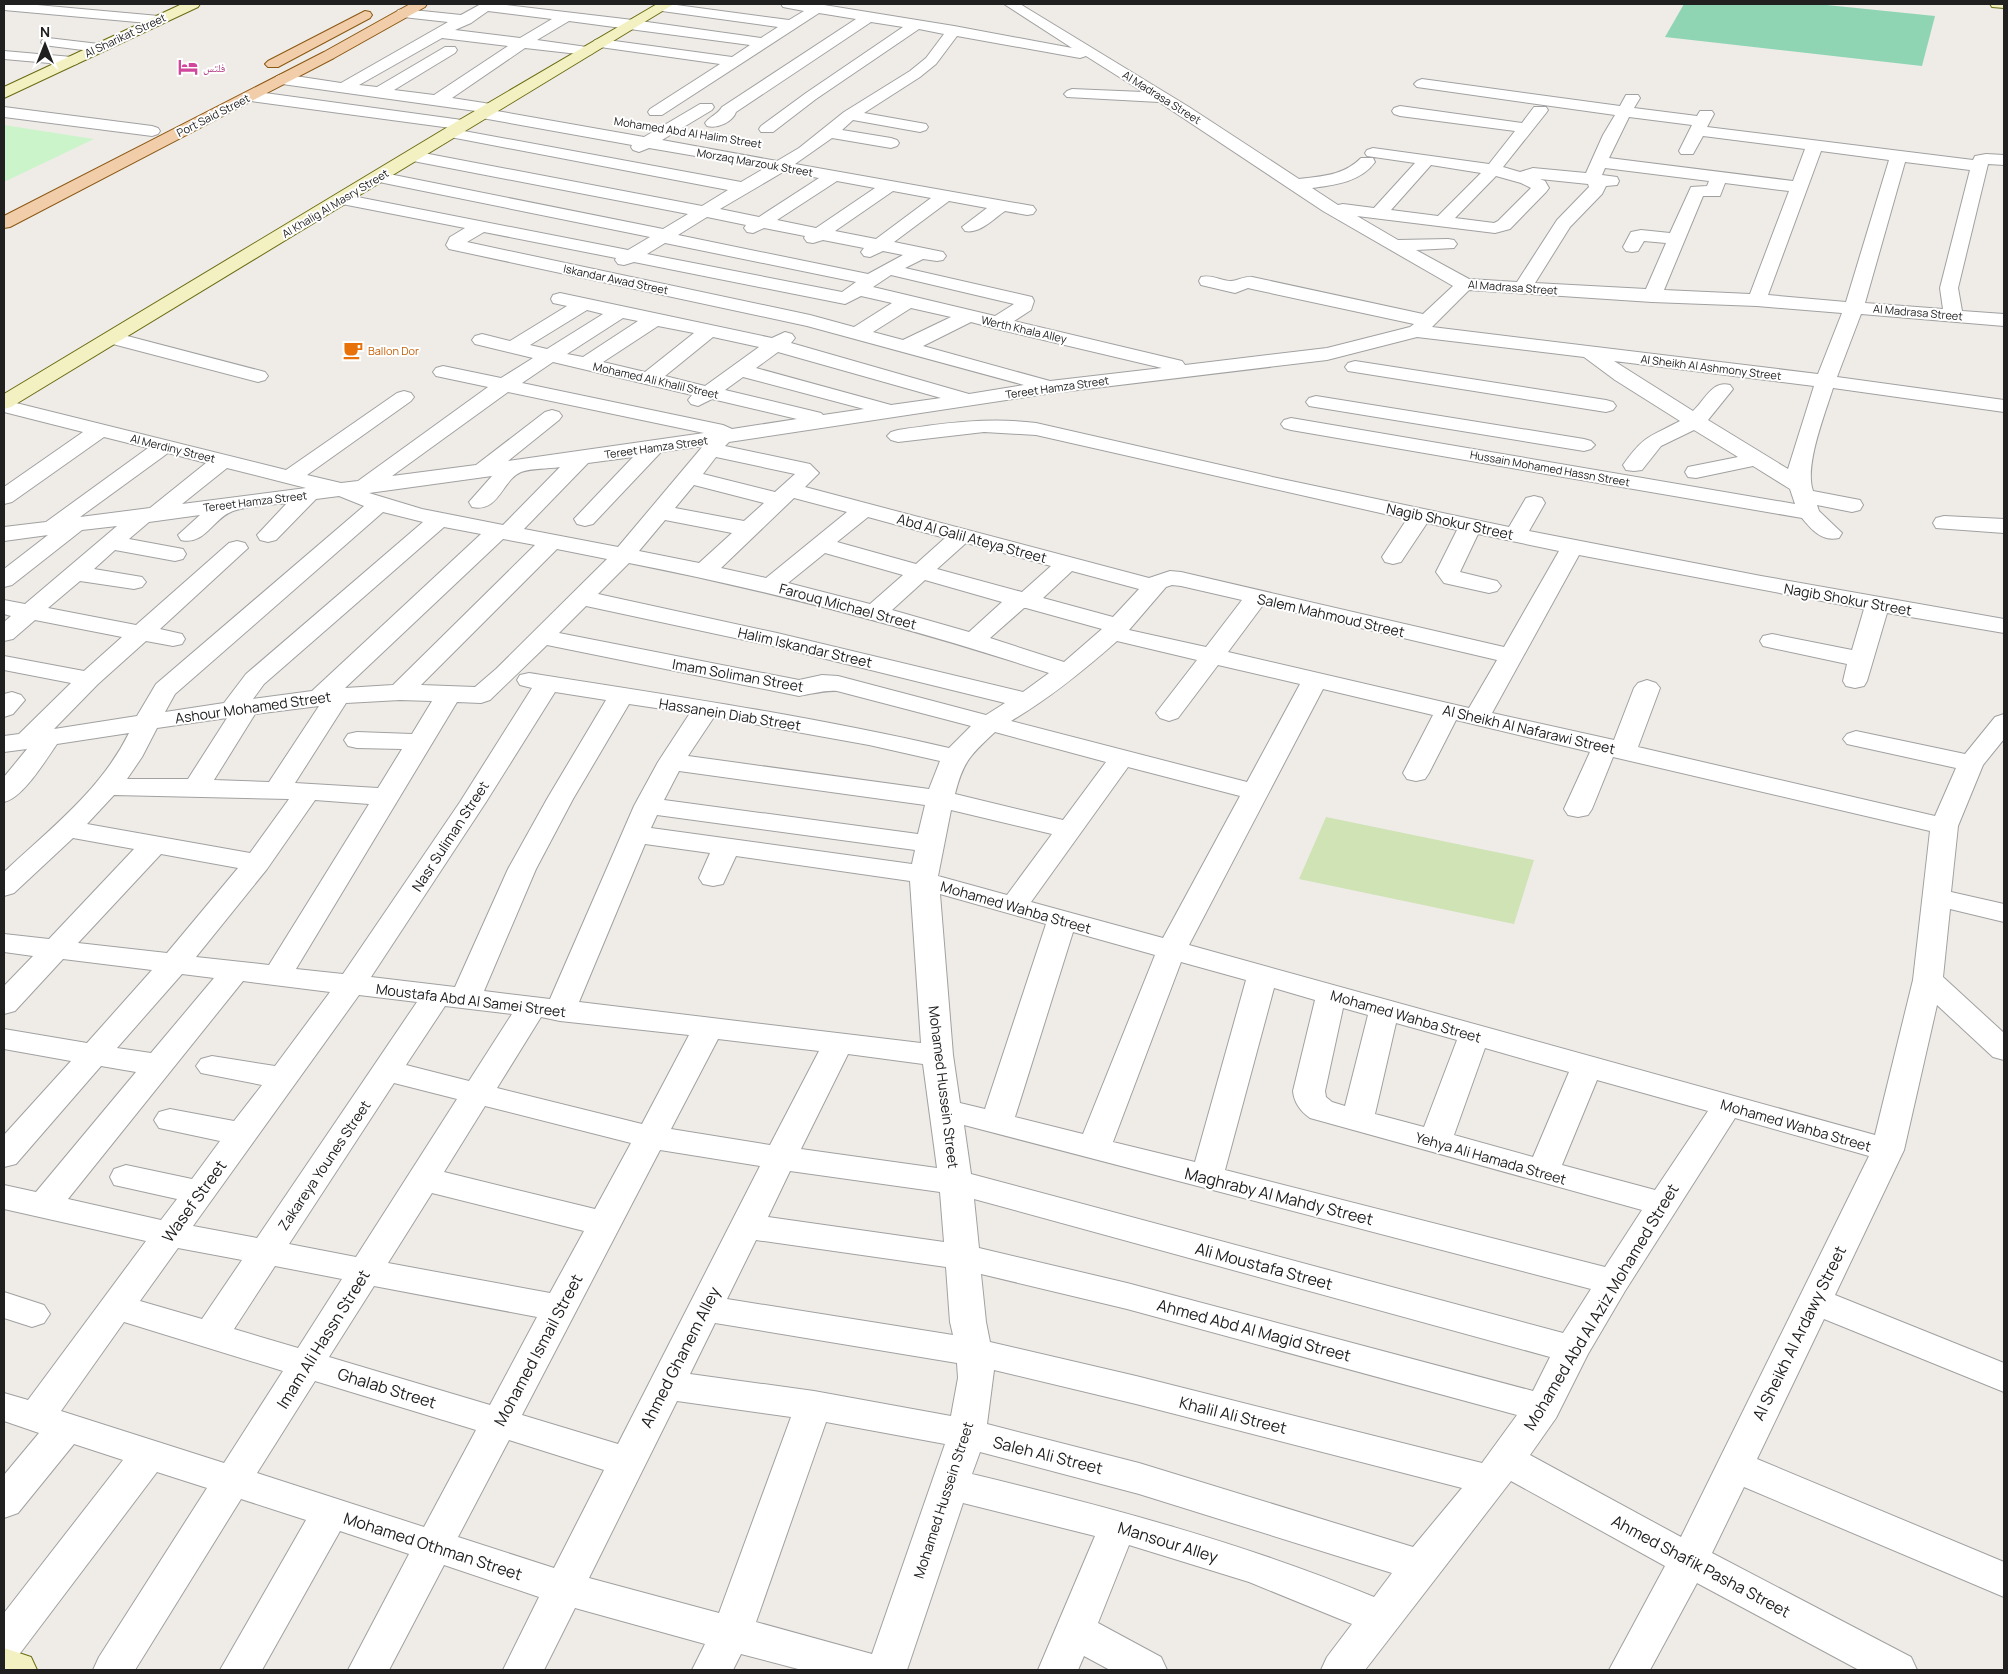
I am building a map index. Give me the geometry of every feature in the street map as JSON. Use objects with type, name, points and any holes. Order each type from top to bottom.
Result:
[{"type":"main road","name":"Port Said Street","points":[[4,223],[329,55],[420,4]]},
{"type":"main road","points":[[263,69],[378,8]]},
{"type":"main road","points":[[326,34],[340,40],[359,38]]},
{"type":"main road","points":[[297,50],[318,50],[329,55]]},
{"type":"main road","name":"Port Said Street","points":[[4,208],[195,107]]},
{"type":"street","points":[[67,26],[111,4]]},
{"type":"street","name":"Al Sharikat Street","points":[[6,90],[193,4]]},
{"type":"street","points":[[788,4],[954,30],[993,43],[1097,57]]},
{"type":"street","name":"Al Madrasa Street","points":[[1012,4],[1161,97],[1329,207],[1453,279],[1465,284],[1522,289],[1758,300],[2004,320]]},
{"type":"street","points":[[1997,4],[2004,4]]},
{"type":"street","points":[[344,87],[488,5],[566,16],[634,17],[764,43]]},
{"type":"street","points":[[4,6],[47,6],[92,14],[159,20]]},
{"type":"street","points":[[18,22],[47,6]]},
{"type":"street","points":[[661,7],[792,25]]},
{"type":"street","name":"Al Khalig Al Masry Street","points":[[4,404],[593,47],[634,17],[661,7]]},
{"type":"street","points":[[673,101],[818,8]]},
{"type":"street","points":[[673,101],[728,110],[873,17],[891,8]]},
{"type":"street","points":[[403,13],[490,23]]},
{"type":"street","points":[[438,100],[503,57],[501,56],[566,16]]},
{"type":"street","points":[[767,129],[811,96],[917,24]]},
{"type":"street","points":[[526,27],[544,30]]},
{"type":"street","points":[[104,30],[132,32]]},
{"type":"street","points":[[599,275],[805,151],[850,115],[901,83],[931,61],[954,30]]},
{"type":"street","points":[[440,33],[522,43],[593,47],[736,62]]},
{"type":"street","points":[[48,42],[99,48]]},
{"type":"street","points":[[416,46],[467,52]]},
{"type":"street","points":[[380,92],[450,50]]},
{"type":"street","points":[[484,54],[501,56]]},
{"type":"street","points":[[4,55],[72,61]]},
{"type":"street","points":[[664,69],[686,56]]},
{"type":"street","points":[[4,64],[52,70]]},
{"type":"street","points":[[427,64],[482,71]]},
{"type":"street","points":[[404,78],[423,80]]},
{"type":"street","points":[[1105,79],[1131,78]]},
{"type":"street","points":[[282,79],[492,107],[561,111]]},
{"type":"street","points":[[442,83],[460,85]]},
{"type":"street","points":[[1074,84],[1161,97]]},
{"type":"street","points":[[1566,109],[1417,89],[1540,110],[1625,110],[1700,126],[1816,146],[1980,166]]},
{"type":"street","points":[[251,96],[456,129],[611,163],[744,188]]},
{"type":"street","name":"Mohamed Abd Al Halim Street","points":[[673,101],[652,119],[668,129],[715,130],[728,114],[728,110]]},
{"type":"street","points":[[1688,152],[1710,106]]},
{"type":"street","name":"Morzaq Marzouk Street","points":[[492,107],[646,142],[1027,210]]},
{"type":"street","points":[[511,216],[571,186],[706,107]]},
{"type":"street","points":[[1442,222],[1492,171],[1540,110]]},
{"type":"street","points":[[1522,289],[1563,224],[1598,187],[1593,176],[1611,135],[1625,110]]},
{"type":"street","points":[[1400,111],[1521,134]]},
{"type":"street","points":[[4,112],[152,131]]},
{"type":"street","points":[[850,115],[920,127]]},
{"type":"street","points":[[828,132],[891,143]]},
{"type":"street","points":[[1399,157],[1412,133],[1521,134]]},
{"type":"street","points":[[1378,213],[1450,146]]},
{"type":"street","points":[[1758,300],[1816,146]]},
{"type":"street","points":[[785,148],[822,154]]},
{"type":"street","points":[[1487,151],[1506,154]]},
{"type":"street","points":[[413,156],[929,254],[888,269],[810,321],[670,420]]},
{"type":"street","points":[[1831,534],[1819,524],[1804,498],[1799,469],[1825,381],[1854,307],[1898,156]]},
{"type":"street","points":[[1295,185],[1350,176],[1360,170],[1370,158],[1399,157],[1492,171],[1528,180],[1539,185],[1538,191],[1504,225],[1489,228],[1329,207]]},
{"type":"street","points":[[1954,315],[1949,288],[1980,166],[1982,160],[1986,159],[2004,160]]},
{"type":"street","points":[[1600,162],[1800,188]]},
{"type":"street","points":[[1528,180],[1533,173],[1631,183]]},
{"type":"street","points":[[738,238],[834,176]]},
{"type":"street","points":[[379,177],[532,207],[665,236],[858,289]]},
{"type":"street","points":[[1678,189],[1714,192],[1718,177]]},
{"type":"street","points":[[796,249],[890,186]]},
{"type":"street","points":[[1652,296],[1697,191]]},
{"type":"street","points":[[857,262],[945,196]]},
{"type":"street","points":[[342,199],[631,256],[858,289]]},
{"type":"street","points":[[971,227],[1001,206]]},
{"type":"street","points":[[1645,220],[1679,232]]},
{"type":"street","name":"Iskandar Awad Street","points":[[482,226],[456,241],[455,245],[810,321],[1053,387]]},
{"type":"street","points":[[1632,247],[1637,236],[1640,235],[1679,232]]},
{"type":"street","points":[[1394,245],[1448,244]]},
{"type":"street","points":[[888,269],[1025,301],[1024,306],[998,323]]},
{"type":"street","name":"Al Sheikh Al Ashmony Street","points":[[1208,281],[1235,286],[1245,282],[1252,282],[1422,326],[1588,352],[1825,381],[2004,406]]},
{"type":"street","points":[[1422,326],[1465,284]]},
{"type":"street","name":"Werth Khala Alley","points":[[858,289],[1191,369]]},
{"type":"street","points":[[560,299],[776,345],[970,399]]},
{"type":"street","points":[[858,333],[908,301]]},
{"type":"street","points":[[513,347],[584,304]]},
{"type":"street","points":[[352,489],[504,385],[620,312]]},
{"type":"street","points":[[907,346],[968,316]]},
{"type":"street","points":[[586,364],[655,319]]},
{"type":"street","name":"Tereet Hamza Street","points":[[4,534],[653,448],[724,441],[829,421],[970,399],[1191,369],[1345,351],[1422,326]]},
{"type":"street","points":[[649,379],[709,331]]},
{"type":"street","points":[[112,338],[258,376]]},
{"type":"street","name":"Mohamed Ali Khalil Street","points":[[482,340],[829,421]]},
{"type":"street","points":[[996,352],[1098,381]]},
{"type":"street","points":[[1588,352],[1622,376],[1757,460],[1804,498]]},
{"type":"street","points":[[1355,366],[1595,425]]},
{"type":"street","points":[[740,370],[894,411]]},
{"type":"street","points":[[443,372],[670,420],[806,470],[807,475],[704,572]]},
{"type":"street","points":[[1570,472],[1622,376]]},
{"type":"street","points":[[1634,465],[1646,446],[1656,438],[1695,421],[1723,389]]},
{"type":"street","points":[[290,477],[404,397]]},
{"type":"street","points":[[1316,402],[1595,425]]},
{"type":"street","name":"Al Merdiny Street","points":[[4,404],[290,477],[352,489]]},
{"type":"street","points":[[482,472],[552,416]]},
{"type":"street","name":"Hussain Mohamed Hassn Street","points":[[1291,424],[1570,472],[1852,505]]},
{"type":"street","name":"Nagib Shokur Street","points":[[898,436],[974,425],[1009,425],[1198,468],[1572,547],[1877,605],[2004,626]]},
{"type":"street","points":[[4,497],[100,430]]},
{"type":"street","points":[[278,789],[329,697],[503,532],[591,457],[626,431]]},
{"type":"street","points":[[505,674],[623,556],[690,477],[724,441]]},
{"type":"street","points":[[51,528],[164,446]]},
{"type":"street","points":[[585,519],[653,448]]},
{"type":"street","points":[[4,634],[112,543],[224,460]]},
{"type":"street","points":[[1696,472],[1757,460]]},
{"type":"street","points":[[480,502],[512,468]]},
{"type":"street","name":"Abd Al Galil Ateya Street","points":[[690,477],[864,510],[1154,586]]},
{"type":"street","name":"Farouq Michael Street","points":[[352,489],[379,504],[440,519],[771,586],[875,612],[974,640],[1068,671]]},
{"type":"street","points":[[268,535],[310,494]]},
{"type":"street","points":[[1515,535],[1534,503]]},
{"type":"street","points":[[4,887],[66,829],[106,788],[129,756],[155,705],[166,689],[182,673],[379,504]]},
{"type":"street","points":[[189,535],[225,505]]},
{"type":"street","points":[[771,586],[864,510]]},
{"type":"street","points":[[660,512],[748,529]]},
{"type":"street","points":[[1393,557],[1421,515]]},
{"type":"street","points":[[197,786],[255,679],[440,519]]},
{"type":"street","points":[[1944,523],[2004,526]]},
{"type":"street","points":[[4,580],[77,524]]},
{"type":"street","points":[[1471,525],[1448,572],[1452,578],[1489,586]]},
{"type":"street","points":[[875,612],[962,535]]},
{"type":"street","points":[[400,692],[552,541]]},
{"type":"street","points":[[112,543],[175,554]]},
{"type":"street","name":"Al Sheikh Al Nafarawi Street","points":[[821,545],[1023,600],[1116,630],[1213,656],[1944,826]]},
{"type":"street","points":[[1477,717],[1572,547]]},
{"type":"street","points":[[4,794],[34,758],[26,741],[140,633],[237,548]]},
{"type":"street","points":[[974,640],[1068,563]]},
{"type":"street","points":[[76,573],[134,582]]},
{"type":"street","name":"Salem Mahmoud Street","points":[[1154,586],[1162,579],[1181,580],[1511,656]]},
{"type":"street","name":"Mohamed Hussein Street","points":[[886,1670],[967,1434],[976,1378],[975,1352],[968,1322],[964,1257],[956,1182],[938,1055],[926,866],[940,799],[947,773],[955,758],[970,741],[990,723],[1027,701],[1068,671],[1116,630],[1154,586]]},
{"type":"street","points":[[1169,713],[1257,597]]},
{"type":"street","name":"Halim Iskandar Street","points":[[582,598],[777,640],[1027,701]]},
{"type":"street","points":[[1772,641],[1858,670],[1877,605]]},
{"type":"street","points":[[4,608],[173,639]]},
{"type":"street","name":"Imam Soliman Street","points":[[542,637],[799,688],[812,687],[822,682],[838,684],[1254,792]]},
{"type":"street","points":[[4,663],[89,680]]},
{"type":"street","name":"Ashour Mohamed Street","points":[[26,741],[239,708],[329,697],[400,692],[481,695],[505,674]]},
{"type":"street","name":"Hassanein Diab Street","points":[[505,674],[547,684],[869,737],[955,758]]},
{"type":"street","points":[[1094,1148],[1171,951],[1315,680]]},
{"type":"street","name":"Nasr Suliman Street","points":[[351,985],[473,802],[547,684]]},
{"type":"street","points":[[1578,808],[1647,688]]},
{"type":"street","points":[[277,976],[449,694]]},
{"type":"street","name":"Zakareya Younes Street","points":[[211,1335],[386,1071],[451,997],[560,799],[621,696]]},
{"type":"street","name":"Imam Ali Hassn Street","points":[[113,1670],[478,1094],[546,1009],[647,806],[671,762],[706,709]]},
{"type":"street","points":[[1416,774],[1448,710]]},
{"type":"street","name":"Al Sheikh Al Ardawy Street","points":[[1629,1670],[1689,1560],[1888,1150],[1928,980],[1944,826],[1971,764],[2004,722]]},
{"type":"street","points":[[1856,739],[1971,764]]},
{"type":"street","points":[[357,740],[419,742]]},
{"type":"street","points":[[1013,907],[1122,758]]},
{"type":"street","points":[[671,762],[940,799],[1069,830]]},
{"type":"street","points":[[106,788],[197,786],[278,789],[386,797]]},
{"type":"street","points":[[4,1156],[174,964],[257,863],[308,791]]},
{"type":"street","points":[[647,806],[754,820],[926,866]]},
{"type":"street","points":[[713,878],[738,848],[754,820]]},
{"type":"street","points":[[66,829],[257,863]]},
{"type":"street","points":[[634,834],[738,848],[926,866]]},
{"type":"street","points":[[4,1004],[154,845]]},
{"type":"street","name":"Mohamed Wahba Street","points":[[926,866],[1013,907],[1888,1150]]},
{"type":"street","points":[[1938,898],[2004,913]]},
{"type":"street","points":[[997,1123],[1062,921]]},
{"type":"street","name":"Moustafa Abd Al Samei Street","points":[[4,943],[837,1045],[938,1055]]},
{"type":"street","points":[[44,1206],[235,971]]},
{"type":"street","points":[[1207,1177],[1262,976]]},
{"type":"street","points":[[1928,980],[2004,1050]]},
{"type":"street","name":"Wasef Street","points":[[4,1502],[35,1417],[351,985]]},
{"type":"street","name":"Yehya Ali Hamada Street","points":[[1331,995],[1309,1091],[1309,1098],[1312,1104],[1321,1110],[1662,1204]]},
{"type":"street","points":[[1358,1120],[1384,1010]]},
{"type":"street","name":"Mohamed Ismail Street","points":[[368,1670],[708,1029]]},
{"type":"street","points":[[1435,1142],[1474,1035]]},
{"type":"street","points":[[4,1039],[158,1066]]},
{"type":"street","name":"Ahmed Ghanem Alley","points":[[523,1670],[837,1045]]},
{"type":"street","points":[[212,1066],[284,1078]]},
{"type":"street","points":[[1543,1172],[1587,1067]]},
{"type":"street","name":"Ali Moustafa Street","points":[[386,1071],[651,1137],[780,1158],[956,1182],[1572,1349]]},
{"type":"street","name":"Mohamed Abd Al Aziz Mohamed Street","points":[[1341,1670],[1498,1470],[1544,1408],[1572,1349],[1662,1204],[1727,1106]]},
{"type":"street","name":"Maghraby Al Mahdy Street","points":[[946,1110],[1613,1282]]},
{"type":"street","points":[[170,1120],[242,1134]]},
{"type":"street","points":[[126,1177],[200,1192]]},
{"type":"street","points":[[424,1179],[605,1224]]},
{"type":"street","points":[[4,1197],[170,1234],[559,1308]]},
{"type":"street","name":"Ahmed Abd Al Magid Street","points":[[745,1226],[964,1257],[1127,1296],[1544,1408]]},
{"type":"street","points":[[1814,1301],[2004,1378]]},
{"type":"street","name":"Ghalab Street","points":[[116,1307],[628,1462]]},
{"type":"street","name":"Khalil Ali Street","points":[[704,1308],[975,1352],[1136,1390],[1498,1470]]},
{"type":"street","name":"Saleh Ali Street","points":[[666,1385],[814,1405],[967,1434],[1135,1477],[1421,1566]]},
{"type":"street","points":[[712,1670],[732,1632],[814,1405]]},
{"type":"street","name":"Mohamed Othman Street","points":[[35,1417],[330,1514],[564,1588],[732,1632],[866,1670]]},
{"type":"street","points":[[4,1644],[150,1454]]},
{"type":"street","points":[[1734,1466],[2004,1580]]},
{"type":"street","name":"Ahmed Shafik Pasha Street","points":[[1498,1470],[1689,1560],[1897,1670]]},
{"type":"street","name":"Mansour Alley","points":[[950,1484],[1118,1526],[1200,1551],[1303,1585],[1381,1618]]},
{"type":"street","points":[[240,1670],[330,1514]]},
{"type":"street","points":[[1058,1670],[1118,1526]]},
{"type":"street","points":[[1074,1630],[1147,1670]]},
{"type":"street","points":[[4,1666],[17,1670]]},
{"type":"green space","points":[[1684,4],[1817,4],[1935,16],[1922,66],[1665,37]]},
{"type":"green space","points":[[4,125],[94,139],[4,182]]},
{"type":"green space","points":[[1326,817],[1534,860],[1514,924],[1299,879]]},
{"type":"place","name":"فلتس","points":[[188,67]]},
{"type":"place","name":"Ballon Dor","points":[[353,350]]}]
